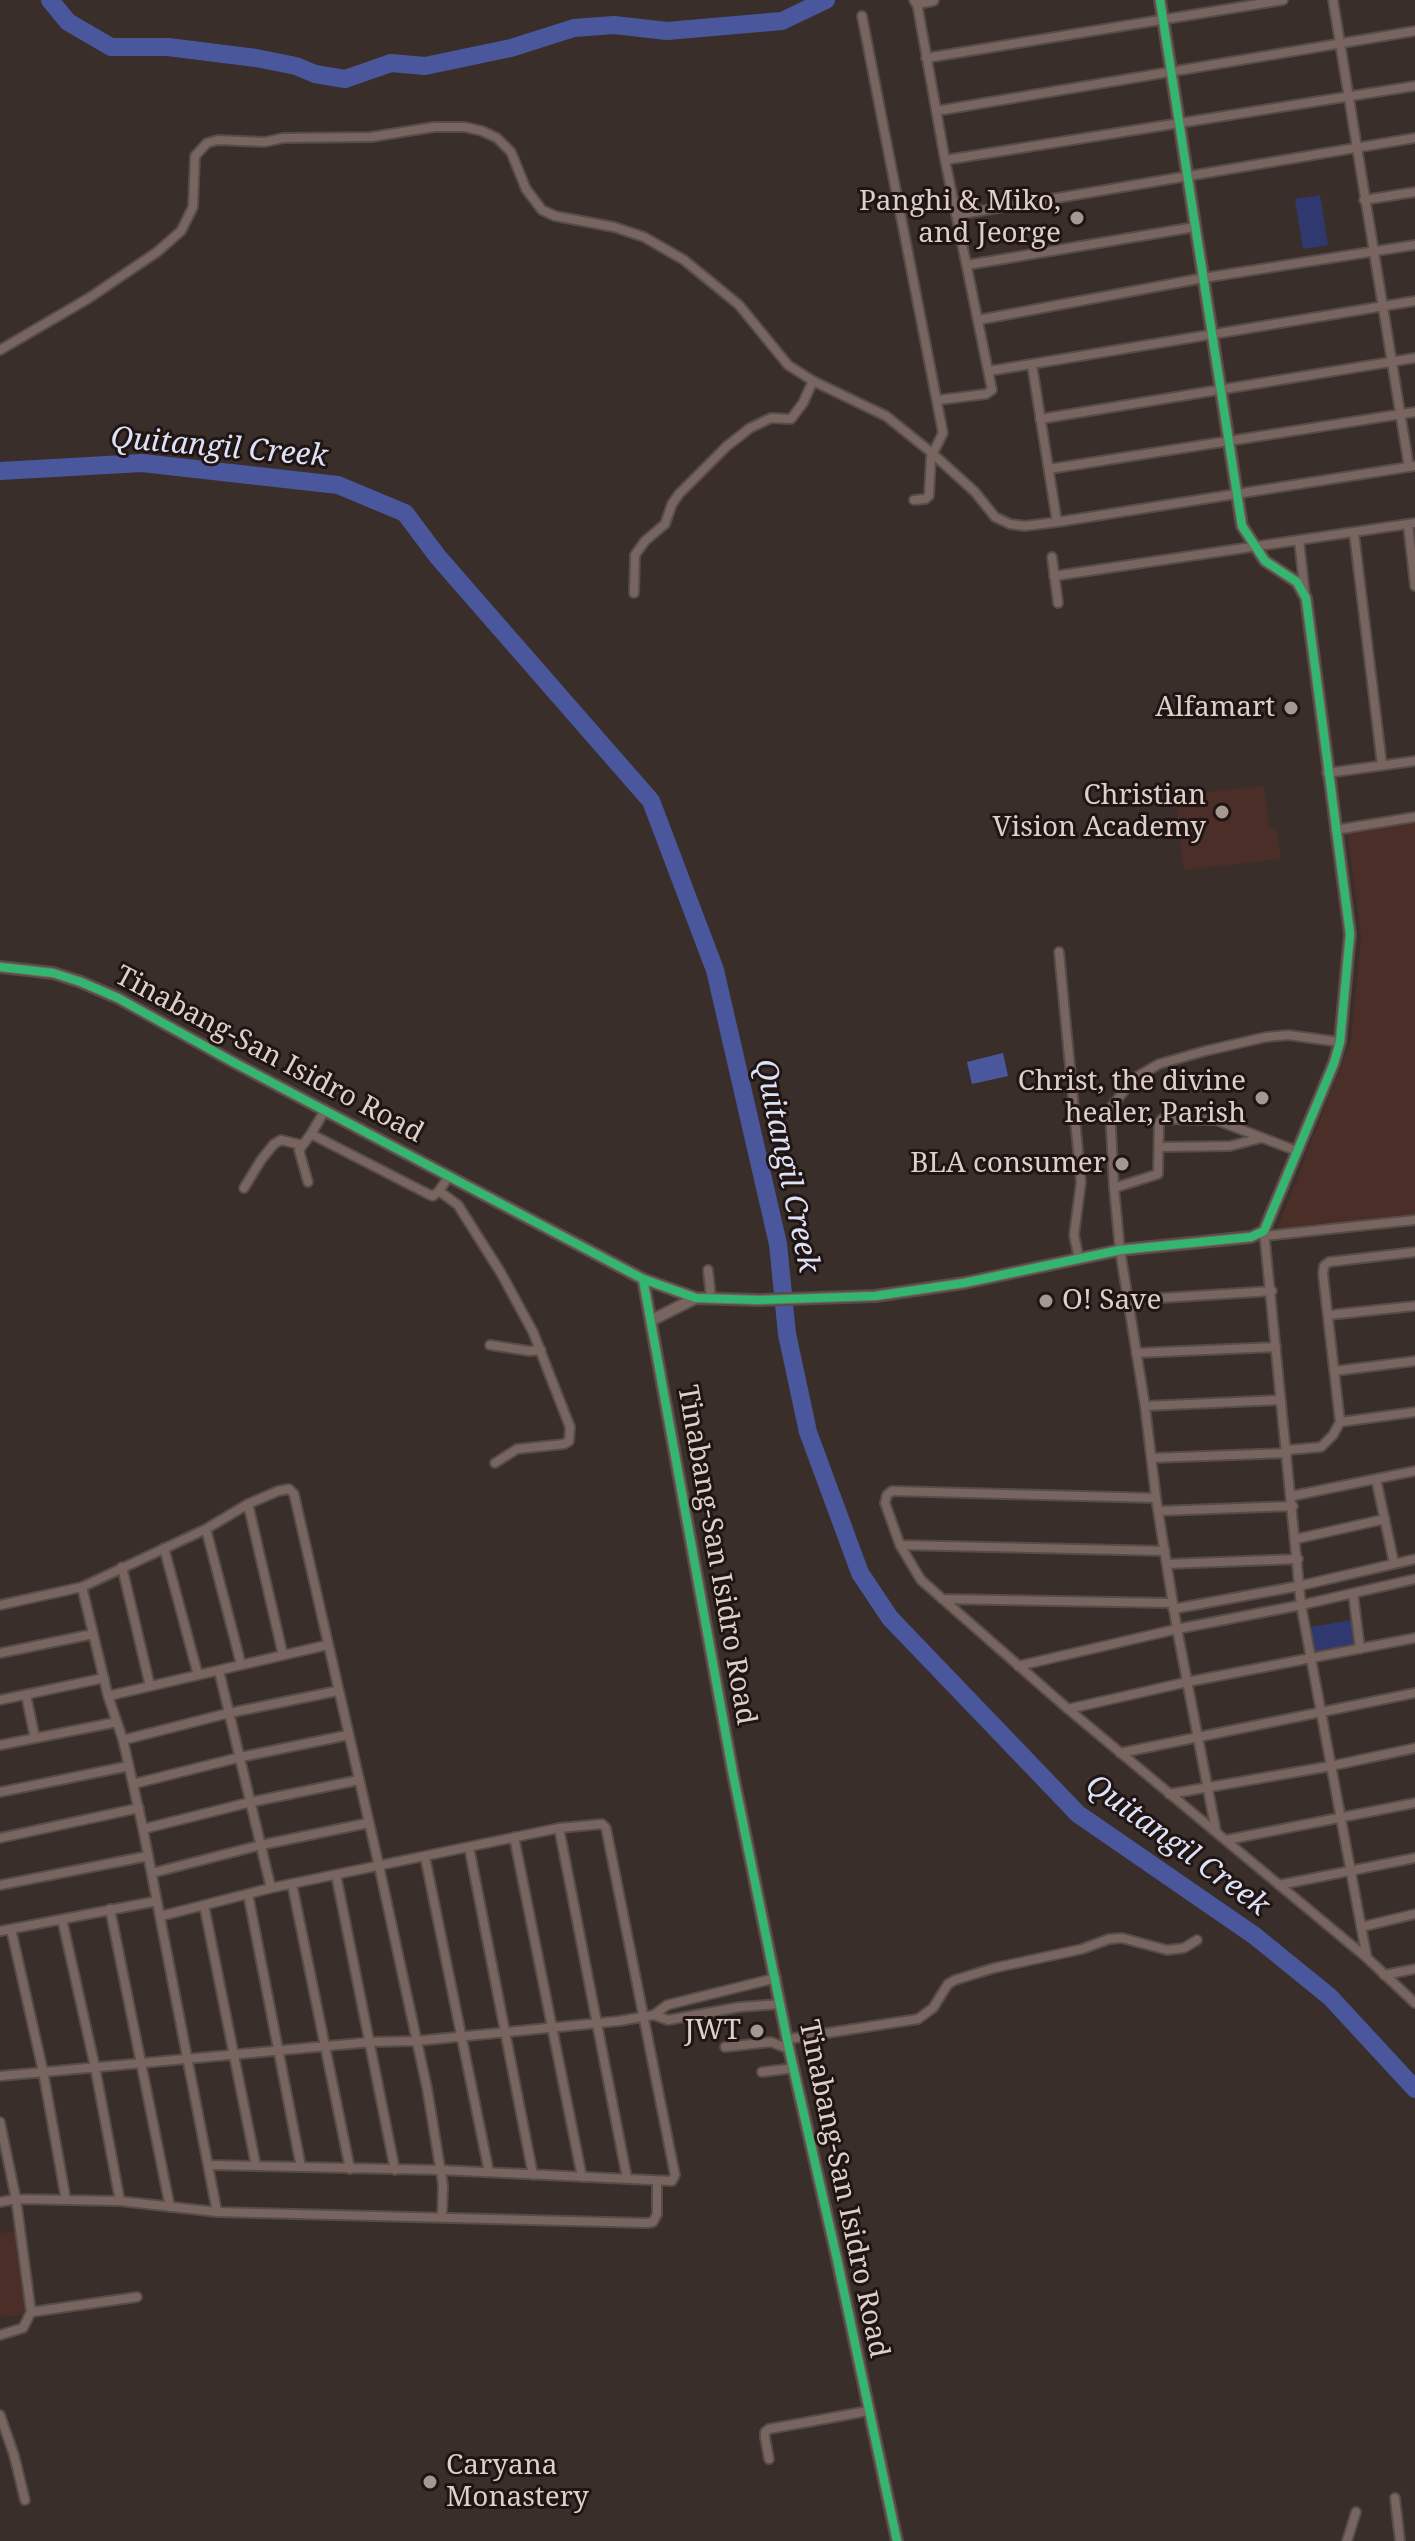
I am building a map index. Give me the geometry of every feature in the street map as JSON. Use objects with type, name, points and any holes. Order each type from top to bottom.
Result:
[{"type":"street","points":[[933,0],[916,1],[992,390],[986,394],[938,400]]},
{"type":"street","points":[[1160,0],[1242,526],[1265,561],[1297,582],[1306,598]]},
{"type":"street","points":[[926,58],[1283,0]]},
{"type":"street","points":[[0,350],[89,298],[157,252],[181,231],[193,207],[195,156],[207,143],[218,140],[265,142],[283,138],[371,137],[434,127],[465,127],[497,138],[511,152],[526,189],[542,210],[555,216],[614,227],[644,237],[684,260],[739,305],[788,365],[813,381],[886,416],[975,492],[995,517],[1010,524],[1025,526],[1057,522],[1412,466],[1400,414],[1333,0]]},
{"type":"street","points":[[862,16],[943,433],[932,453],[929,496],[914,500]]},
{"type":"street","points":[[936,111],[1415,31]]},
{"type":"street","points":[[945,160],[1415,86]]},
{"type":"street","points":[[956,215],[1415,138]]},
{"type":"street","points":[[1364,200],[1415,192]]},
{"type":"street","points":[[967,265],[1195,227]]},
{"type":"street","points":[[978,320],[1203,278],[1415,245]]},
{"type":"street","points":[[989,371],[1415,301]]},
{"type":"street","points":[[1040,419],[1415,358]]},
{"type":"street","points":[[1032,365],[1057,522]]},
{"type":"street","points":[[634,593],[635,555],[645,541],[665,524],[679,494],[738,436],[771,418],[791,419],[813,381]]},
{"type":"street","points":[[1049,469],[1415,412]]},
{"type":"street","points":[[1054,576],[1412,523],[1415,586]]},
{"type":"street","points":[[1354,533],[1382,765]]},
{"type":"street","points":[[1299,540],[1350,934],[1340,1042],[1334,1063],[1264,1233],[1301,1605],[1367,1958]]},
{"type":"street","points":[[1052,557],[1058,603]]},
{"type":"street","points":[[1327,773],[1415,761]]},
{"type":"street","points":[[1335,830],[1415,817]]},
{"type":"street","points":[[1059,952],[1081,1182],[1074,1235],[1079,1259]]},
{"type":"street","name":"Tinabang-San Isidro Road","points":[[0,967],[53,973],[104,992],[643,1279],[718,1698],[788,2044],[897,2541]]},
{"type":"street","points":[[1216,1832],[1177,1629],[1156,1498],[1120,1250],[1110,1109],[1133,1079],[1159,1064],[1266,1037],[1288,1035],[1340,1042]]},
{"type":"street","points":[[308,1182],[299,1157],[302,1145],[325,1110]]},
{"type":"street","points":[[1114,1188],[1158,1174],[1159,1123],[1162,1119],[1216,1120],[1297,1151]]},
{"type":"street","points":[[311,1134],[433,1196],[449,1176]]},
{"type":"street","points":[[1159,1147],[1230,1146],[1262,1137]]},
{"type":"street","points":[[244,1188],[274,1144],[281,1140],[302,1145]]},
{"type":"street","points":[[439,1191],[458,1205],[501,1273],[541,1350],[570,1427],[569,1441],[557,1447],[517,1449],[495,1463]]},
{"type":"street","points":[[643,1279],[696,1298],[759,1300],[875,1296],[964,1283],[1120,1250],[1415,1220]]},
{"type":"street","points":[[1151,1458],[1321,1447],[1340,1422],[1323,1274],[1326,1264],[1336,1260],[1415,1252]]},
{"type":"street","points":[[708,1270],[711,1298]]},
{"type":"street","points":[[1129,1300],[1272,1291]]},
{"type":"street","points":[[652,1320],[696,1298]]},
{"type":"street","points":[[1329,1315],[1415,1306]]},
{"type":"street","points":[[490,1345],[541,1350]]},
{"type":"street","points":[[1136,1353],[1276,1347]]},
{"type":"street","points":[[1335,1371],[1415,1361]]},
{"type":"street","points":[[1145,1406],[1280,1400]]},
{"type":"street","points":[[1340,1422],[1415,1412]]},
{"type":"street","points":[[1292,1496],[1415,1471]]},
{"type":"street","points":[[1376,1479],[1394,1563]]},
{"type":"street","points":[[0,1605],[82,1587],[206,1529],[248,1504],[284,1489],[294,1494],[427,2088],[441,2170],[442,2216]]},
{"type":"street","points":[[1156,1498],[892,1491],[885,1503],[900,1545],[921,1580],[941,1599],[1120,1753],[1367,1958],[1415,2003]]},
{"type":"street","points":[[248,1504],[283,1655]]},
{"type":"street","points":[[1159,1511],[1293,1506]]},
{"type":"street","points":[[1296,1539],[1385,1519]]},
{"type":"street","points":[[206,1529],[241,1664]]},
{"type":"street","points":[[900,1545],[1165,1551]]},
{"type":"street","points":[[164,1548],[198,1675]]},
{"type":"street","points":[[1167,1564],[1298,1559]]},
{"type":"street","points":[[941,1599],[1173,1606],[1299,1586],[1415,1559]]},
{"type":"street","points":[[122,1567],[150,1686]]},
{"type":"street","points":[[1018,1666],[1415,1579]]},
{"type":"street","points":[[82,1587],[139,1808],[217,2212]]},
{"type":"street","points":[[1353,1593],[1360,1649]]},
{"type":"street","points":[[0,1653],[93,1634]]},
{"type":"street","points":[[1068,1709],[1187,1682],[1415,1638]]},
{"type":"street","points":[[108,1696],[327,1645]]},
{"type":"street","points":[[219,1671],[271,1888]]},
{"type":"street","points":[[0,1700],[104,1678]]},
{"type":"street","points":[[123,1740],[229,1713],[337,1691]]},
{"type":"street","points":[[1120,1753],[1415,1693]]},
{"type":"street","points":[[26,1695],[35,1738]]},
{"type":"street","points":[[0,1745],[117,1722]]},
{"type":"street","points":[[133,1784],[348,1735]]},
{"type":"street","points":[[1169,1794],[1415,1748]]},
{"type":"street","points":[[0,1792],[129,1766]]},
{"type":"street","points":[[143,1829],[251,1802],[359,1780]]},
{"type":"street","points":[[1226,1840],[1415,1803]]},
{"type":"street","points":[[0,1838],[139,1808]]},
{"type":"street","points":[[152,1873],[261,1845],[368,1823]]},
{"type":"street","points":[[161,1916],[271,1888],[559,1828],[598,1823],[606,1828],[675,2175],[672,2181],[657,2181],[441,2170],[209,2165]]},
{"type":"street","points":[[559,1828],[627,2178]]},
{"type":"street","points":[[514,1837],[582,2177]]},
{"type":"street","points":[[469,1847],[533,2175]]},
{"type":"street","points":[[0,1885],[148,1856]]},
{"type":"street","points":[[425,1857],[489,2172]]},
{"type":"street","points":[[1279,1885],[1415,1858]]},
{"type":"street","points":[[336,1875],[395,2170]]},
{"type":"street","points":[[292,1884],[350,2169]]},
{"type":"street","points":[[248,1894],[301,2167]]},
{"type":"street","points":[[0,1931],[157,1901]]},
{"type":"street","points":[[204,1905],[256,2166]]},
{"type":"street","points":[[110,1909],[170,2207]]},
{"type":"street","points":[[1361,1927],[1415,1914]]},
{"type":"street","points":[[62,1919],[95,2067],[120,2201]]},
{"type":"street","points":[[11,1929],[43,2071],[66,2200]]},
{"type":"street","points":[[725,2047],[771,2042],[788,2044],[918,2019],[933,2008],[948,1984],[955,1980],[994,1968],[1082,1949],[1109,1939],[1122,1938],[1167,1950],[1184,1948],[1197,1940]]},
{"type":"street","points":[[1384,1975],[1415,1969]]},
{"type":"street","points":[[0,2076],[371,2042],[416,2041],[642,2018],[654,2015],[667,2005],[776,1978]]},
{"type":"street","points":[[654,2015],[668,2020],[740,2007],[780,2004]]},
{"type":"street","points":[[762,2072],[794,2068]]},
{"type":"street","points":[[0,2122],[16,2199],[31,2312],[23,2328],[0,2335]]},
{"type":"street","points":[[0,2202],[16,2199],[120,2201],[217,2212],[653,2222],[657,2214],[657,2181]]},
{"type":"street","points":[[31,2312],[137,2297]]},
{"type":"street","points":[[769,2459],[765,2432],[769,2429],[868,2411]]},
{"type":"street","points":[[0,2415],[5,2443],[25,2500]]},
{"type":"street","points":[[1395,2498],[1400,2541]]},
{"type":"street","points":[[1347,2541],[1356,2512]]},
{"type":"shaded area","points":[[1320,195],[1328,245],[1303,249],[1295,199]]},
{"type":"shaded area","name":"Christian Vision Academy","points":[[1264,786],[1269,829],[1276,828],[1281,859],[1184,870],[1175,796]]},
{"type":"shaded area","points":[[1415,820],[1415,1216],[1277,1229],[1351,1041],[1361,936],[1347,829]]},
{"type":"shaded area","points":[[1003,1053],[1008,1076],[972,1084],[967,1062]]},
{"type":"shaded area","points":[[1352,1620],[1356,1644],[1315,1651],[1311,1627]]},
{"type":"shaded area","points":[[18,2231],[29,2314],[0,2317],[0,2233]]},
{"type":"waterway","points":[[50,0],[68,22],[111,47],[168,47],[256,58],[345,79],[391,63],[425,66],[511,48],[574,28],[614,25],[667,31],[782,21],[826,0]]},
{"type":"waterway","name":"Quitangil Creek","points":[[0,471],[142,463],[338,485],[405,513],[438,557],[651,801],[715,970],[778,1244],[787,1334],[808,1432],[860,1573],[890,1618],[1078,1814],[1255,1936],[1330,1997],[1415,2089]]},
{"type":"cycle path","points":[[643,1279],[696,1298],[759,1300],[875,1296],[964,1283],[1120,1250],[1251,1237],[1264,1231],[1334,1063],[1340,1042],[1350,934],[1306,598],[1297,582],[1265,561],[1242,526],[1160,0]]},
{"type":"cycle path","points":[[0,967],[53,973],[118,998],[643,1279],[733,1774],[789,2049],[897,2541]]},
{"type":"place","name":"Panghi & Miko, and Jeorge","points":[[1077,218]]},
{"type":"place","name":"Alfamart","points":[[1291,708]]},
{"type":"place","name":"Christian Vision Academy","points":[[1222,812]]},
{"type":"place","name":"Christ, the divine healer, Parish","points":[[1262,1098]]},
{"type":"place","name":"BLA consumer","points":[[1122,1164]]},
{"type":"place","name":"O! Save","points":[[1046,1301]]},
{"type":"place","name":"JWT","points":[[757,2031]]},
{"type":"place","name":"Caryana Monastery","points":[[430,2482]]}]
